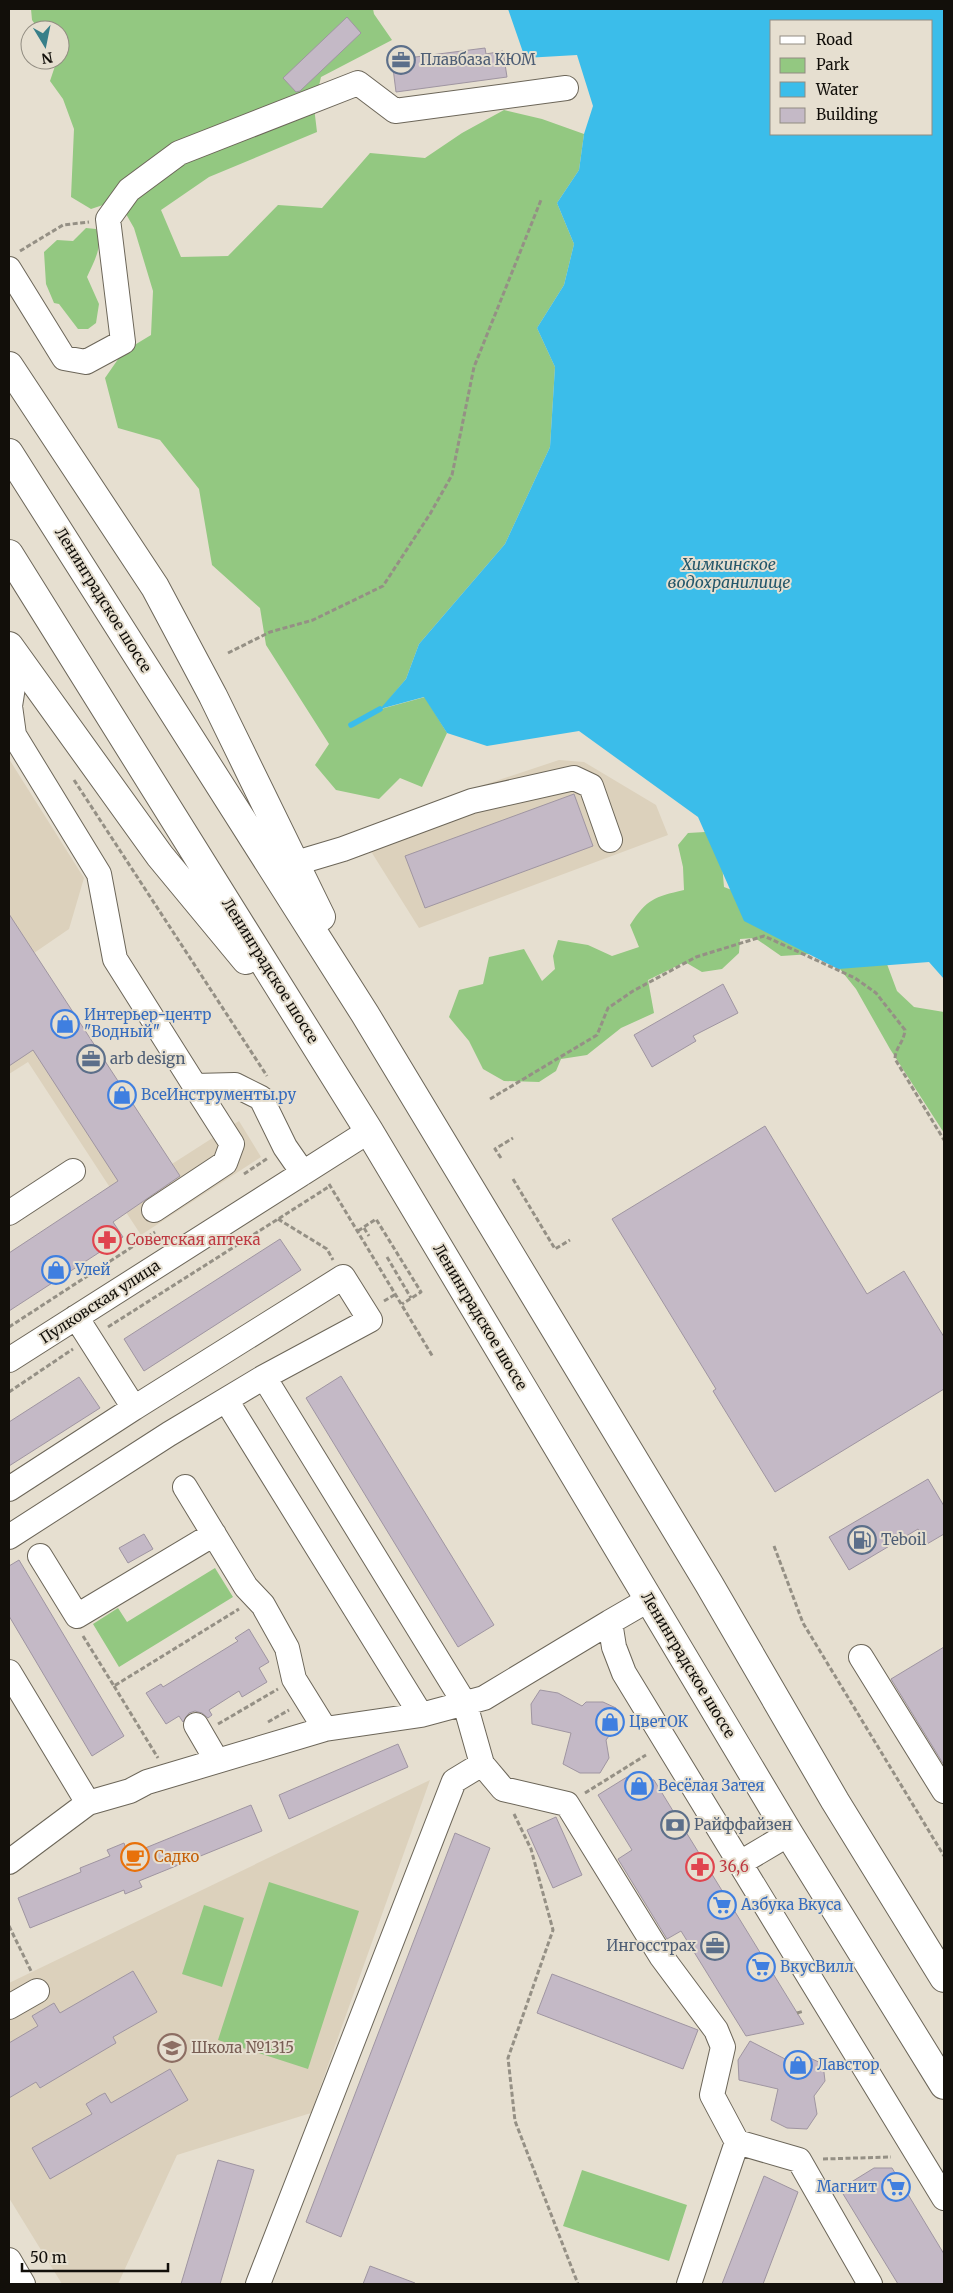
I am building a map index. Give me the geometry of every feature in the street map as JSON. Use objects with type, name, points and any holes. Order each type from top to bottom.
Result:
[{"type":"main road","points":[[9,366],[154,587],[213,696],[296,863],[366,1014]]},
{"type":"main road","name":"Ленинградское шоссе","points":[[9,453],[366,1014],[709,1584],[835,1801],[944,1978]]},
{"type":"main road","name":"Ленинградское шоссе","points":[[9,554],[369,1131],[789,1834],[944,2085]]},
{"type":"main road","points":[[16,657],[160,856],[316,1045]]},
{"type":"street","points":[[13,261],[64,358],[86,362],[124,342],[108,219],[129,190],[179,153],[358,83],[395,111],[566,88]]},
{"type":"street","points":[[16,657],[10,706],[14,735],[99,874],[115,959],[232,1144],[225,1163],[154,1210]]},
{"type":"street","points":[[296,863],[343,849],[472,801],[574,778],[590,786],[610,840]]},
{"type":"street","points":[[195,1086],[235,1085],[261,1098],[285,1147],[303,1173]]},
{"type":"street","name":"Пулковская улица","points":[[9,1360],[369,1131]]},
{"type":"street","points":[[9,1213],[73,1171]]},
{"type":"street","points":[[9,1490],[134,1408],[343,1277],[370,1320],[264,1377],[9,1537]]},
{"type":"street","points":[[76,1317],[134,1408]]},
{"type":"street","points":[[264,1377],[465,1704],[482,1764],[503,1789],[567,1804],[660,1956],[716,2030],[723,2047],[712,2095],[737,2142],[800,2160],[870,2284]]},
{"type":"street","points":[[226,1400],[421,1714]]},
{"type":"street","points":[[185,1487],[246,1587],[263,1605],[288,1648],[294,1679],[325,1729]]},
{"type":"street","points":[[40,1556],[78,1616],[214,1534]]},
{"type":"street","points":[[9,1862],[88,1803],[130,1791],[147,1782],[325,1729],[421,1714],[484,1698],[648,1600]]},
{"type":"street","points":[[610,1622],[614,1647],[624,1673],[944,2198]]},
{"type":"street","points":[[861,1657],[944,1791]]},
{"type":"street","points":[[9,1672],[88,1803]]},
{"type":"street","points":[[204,1726],[217,1761]]},
{"type":"street","points":[[258,2284],[454,1781],[482,1764]]},
{"type":"street","points":[[740,1863],[789,1834]]},
{"type":"street","points":[[9,2007],[38,1991]]},
{"type":"street","points":[[689,2284],[737,2142]]},
{"type":"street","points":[[9,2260],[23,2284]]},
{"type":"path","points":[[228,652],[270,632],[313,620],[383,586],[430,514],[452,475],[474,367],[541,200]]},
{"type":"path","points":[[13,261],[63,225]]},
{"type":"path","points":[[69,772],[270,1081]]},
{"type":"path","points":[[490,1099],[596,1035],[608,1008],[633,990],[696,957],[764,936],[856,978],[876,992],[905,1030],[904,1039],[895,1053],[895,1059],[944,1140]]},
{"type":"path","points":[[501,1158],[495,1149],[513,1138]]},
{"type":"path","points":[[513,1179],[555,1249],[570,1240]]},
{"type":"path","points":[[326,1180],[433,1357]]},
{"type":"path","points":[[9,1392],[90,1338],[330,1186]]},
{"type":"path","points":[[358,1231],[376,1219],[421,1292],[402,1304]]},
{"type":"path","points":[[278,1220],[327,1249],[343,1277]]},
{"type":"path","points":[[364,1228],[369,1236]]},
{"type":"path","points":[[387,1257],[411,1298]]},
{"type":"path","points":[[774,1546],[803,1623],[944,1856]]},
{"type":"path","points":[[114,1686],[257,1598]]},
{"type":"path","points":[[78,1616],[78,1628],[159,1760]]},
{"type":"path","points":[[204,1726],[279,1689]]},
{"type":"path","points":[[567,1804],[646,1755]]},
{"type":"path","points":[[503,1789],[531,1848],[553,1930],[508,2058],[516,2121],[578,2284]]},
{"type":"path","points":[[9,1926],[38,1991]]},
{"type":"path","points":[[797,2013],[804,2011]]},
{"type":"path","points":[[800,2160],[891,2157]]},
{"type":"shaded area","points":[[9,759],[84,878],[69,929],[34,953],[172,1164],[239,1121],[261,1157],[141,1235],[28,1062],[9,1074]]},
{"type":"shaded area","points":[[559,760],[584,762],[656,805],[668,835],[419,928],[367,845],[446,818],[439,800]]},
{"type":"shaded area","name":"Школа №1315","points":[[430,1780],[311,2113],[177,2155],[118,2284],[62,2284],[9,2198],[9,1983]]},
{"type":"green space","points":[[31,9],[373,9],[374,14],[392,40],[321,77],[314,107],[317,132],[209,177],[161,210],[181,257],[228,256],[278,205],[322,208],[370,153],[425,158],[462,133],[504,110],[542,119],[584,134],[579,170],[557,203],[574,244],[564,285],[537,328],[555,367],[550,447],[505,544],[419,644],[406,679],[381,709],[425,697],[447,733],[422,787],[400,778],[379,799],[336,790],[315,765],[329,744],[266,645],[260,608],[212,565],[199,489],[160,440],[118,428],[105,378],[123,352],[151,335],[153,291],[134,228],[118,200],[91,209],[71,197],[74,129],[63,99],[50,81],[54,70],[70,70],[70,20],[32,20]]},
{"type":"green space","points":[[86,228],[96,229],[98,235],[99,247],[87,277],[99,304],[96,323],[88,329],[78,329],[59,304],[54,303],[46,284],[44,252],[57,240],[73,241]]},
{"type":"green space","points":[[705,832],[721,852],[724,887],[881,948],[897,991],[914,1007],[944,1012],[944,1133],[890,1049],[856,989],[827,953],[781,956],[755,938],[740,939],[739,953],[722,969],[702,972],[685,962],[648,980],[654,1013],[621,1028],[587,1055],[561,1059],[556,1071],[539,1082],[504,1081],[483,1069],[469,1041],[449,1017],[459,990],[483,984],[489,957],[524,949],[542,981],[555,969],[553,956],[558,940],[588,945],[612,956],[639,947],[630,925],[641,910],[652,900],[684,890],[683,867],[678,845],[688,833]]},
{"type":"green space","points":[[215,1568],[233,1597],[119,1667],[93,1624],[118,1608],[127,1622]]},
{"type":"green space","points":[[269,1882],[359,1911],[308,2069],[218,2040]]},
{"type":"green space","points":[[204,1905],[244,1918],[222,1987],[182,1974]]},
{"type":"green space","points":[[582,2170],[687,2205],[669,2261],[563,2226]]},
{"type":"water","name":"Химкинское водохранилище","points":[[508,9],[944,9],[944,979],[929,962],[838,969],[744,921],[698,817],[579,731],[487,746],[447,733],[424,697],[380,709],[406,679],[419,644],[505,544],[550,447],[555,367],[537,328],[564,285],[574,244],[557,203],[579,170],[584,134],[593,106],[577,55],[525,58]]},
{"type":"building","points":[[347,17],[361,33],[300,91],[296,92],[283,78]]},
{"type":"building","points":[[485,48],[486,54],[503,51],[507,77],[396,92],[392,60]]},
{"type":"building","points":[[574,794],[593,846],[425,908],[405,856]]},
{"type":"building","points":[[9,914],[180,1176],[113,1222],[123,1237],[9,1311],[9,1253],[118,1181],[33,1050],[9,1066]]},
{"type":"building","points":[[723,984],[738,1013],[693,1036],[696,1041],[652,1067],[634,1035]]},
{"type":"building","points":[[765,1126],[867,1294],[904,1271],[944,1337],[944,1389],[775,1492],[713,1391],[716,1389],[612,1219]]},
{"type":"building","points":[[280,1239],[301,1270],[144,1371],[124,1339]]},
{"type":"building","points":[[341,1376],[494,1625],[458,1647],[306,1398]]},
{"type":"building","points":[[79,1377],[100,1408],[9,1466],[9,1422]]},
{"type":"building","points":[[928,1479],[944,1506],[944,1534],[927,1544],[918,1529],[849,1570],[829,1537]]},
{"type":"building","points":[[144,1534],[153,1549],[128,1563],[119,1548]]},
{"type":"building","points":[[19,1560],[124,1736],[92,1756],[9,1616],[9,1566]]},
{"type":"building","points":[[249,1629],[269,1662],[259,1668],[267,1682],[242,1697],[239,1691],[209,1710],[212,1715],[208,1718],[202,1713],[195,1711],[189,1713],[183,1722],[179,1716],[166,1724],[146,1693],[161,1684],[163,1687],[238,1641],[235,1638]]},
{"type":"building","points":[[944,1647],[944,1765],[891,1679]]},
{"type":"building","points":[[540,1690],[558,1693],[582,1706],[586,1702],[603,1702],[616,1708],[617,1725],[606,1740],[609,1758],[600,1773],[580,1773],[563,1764],[571,1733],[532,1724],[531,1704]]},
{"type":"building","points":[[398,1744],[408,1767],[289,1819],[279,1795]]},
{"type":"building","points":[[627,1777],[654,1780],[804,2024],[746,2036],[681,1931],[667,1939],[618,1859],[632,1850],[598,1795]]},
{"type":"building","points":[[251,1805],[262,1831],[139,1881],[142,1887],[125,1894],[124,1890],[30,1928],[18,1898],[81,1872],[80,1868],[110,1856],[107,1850],[124,1843],[128,1855]]},
{"type":"building","points":[[556,1817],[582,1875],[553,1888],[527,1830]]},
{"type":"building","points":[[455,1833],[490,1848],[341,2237],[306,2222]]},
{"type":"building","points":[[133,1971],[157,2012],[113,2037],[116,2043],[40,2088],[36,2082],[9,2098],[9,2043],[38,2026],[32,2016],[54,2003],[60,2013]]},
{"type":"building","points":[[552,1974],[698,2030],[683,2069],[537,2013]]},
{"type":"building","points":[[750,2041],[789,2061],[793,2057],[810,2058],[823,2064],[825,2081],[814,2096],[817,2114],[807,2129],[787,2128],[771,2120],[778,2089],[739,2080],[738,2060]]},
{"type":"building","points":[[170,2069],[188,2100],[50,2179],[32,2148],[92,2114],[86,2104],[99,2096],[105,2093],[111,2103]]},
{"type":"building","points":[[218,2160],[254,2170],[220,2284],[181,2284]]},
{"type":"building","points":[[874,2168],[892,2168],[944,2254],[944,2284],[898,2284],[840,2189]]},
{"type":"building","points":[[764,2176],[798,2192],[763,2284],[722,2284]]},
{"type":"building","points":[[370,2266],[415,2283],[415,2284],[363,2284]]},
{"type":"waterway","points":[[351,725],[380,709]]},
{"type":"place","name":"Плавбаза КЮМ","points":[[401,60]]},
{"type":"place","name":"Интерьер-центр \"Водный\"","points":[[65,1024]]},
{"type":"place","name":"arb design","points":[[91,1059]]},
{"type":"place","name":"ВсеИнструменты.ру","points":[[122,1095]]},
{"type":"place","name":"Советская аптека","points":[[107,1240]]},
{"type":"place","name":"Улей","points":[[56,1270]]},
{"type":"place","name":"Teboil","points":[[862,1540]]},
{"type":"place","name":"ЦветОК","points":[[610,1722]]},
{"type":"place","name":"Весёлая Затея","points":[[639,1786]]},
{"type":"place","name":"Райффайзен","points":[[675,1825]]},
{"type":"place","name":"Садко","points":[[135,1857]]},
{"type":"place","name":"36,6","points":[[700,1867]]},
{"type":"place","name":"Азбука Вкуса","points":[[722,1905]]},
{"type":"place","name":"Ингосстрах","points":[[715,1946]]},
{"type":"place","name":"ВкусВилл","points":[[761,1967]]},
{"type":"place","name":"Школа №1315","points":[[172,2048]]},
{"type":"place","name":"Лавстор","points":[[798,2065]]},
{"type":"place","name":"Магнит","points":[[896,2187]]}]
